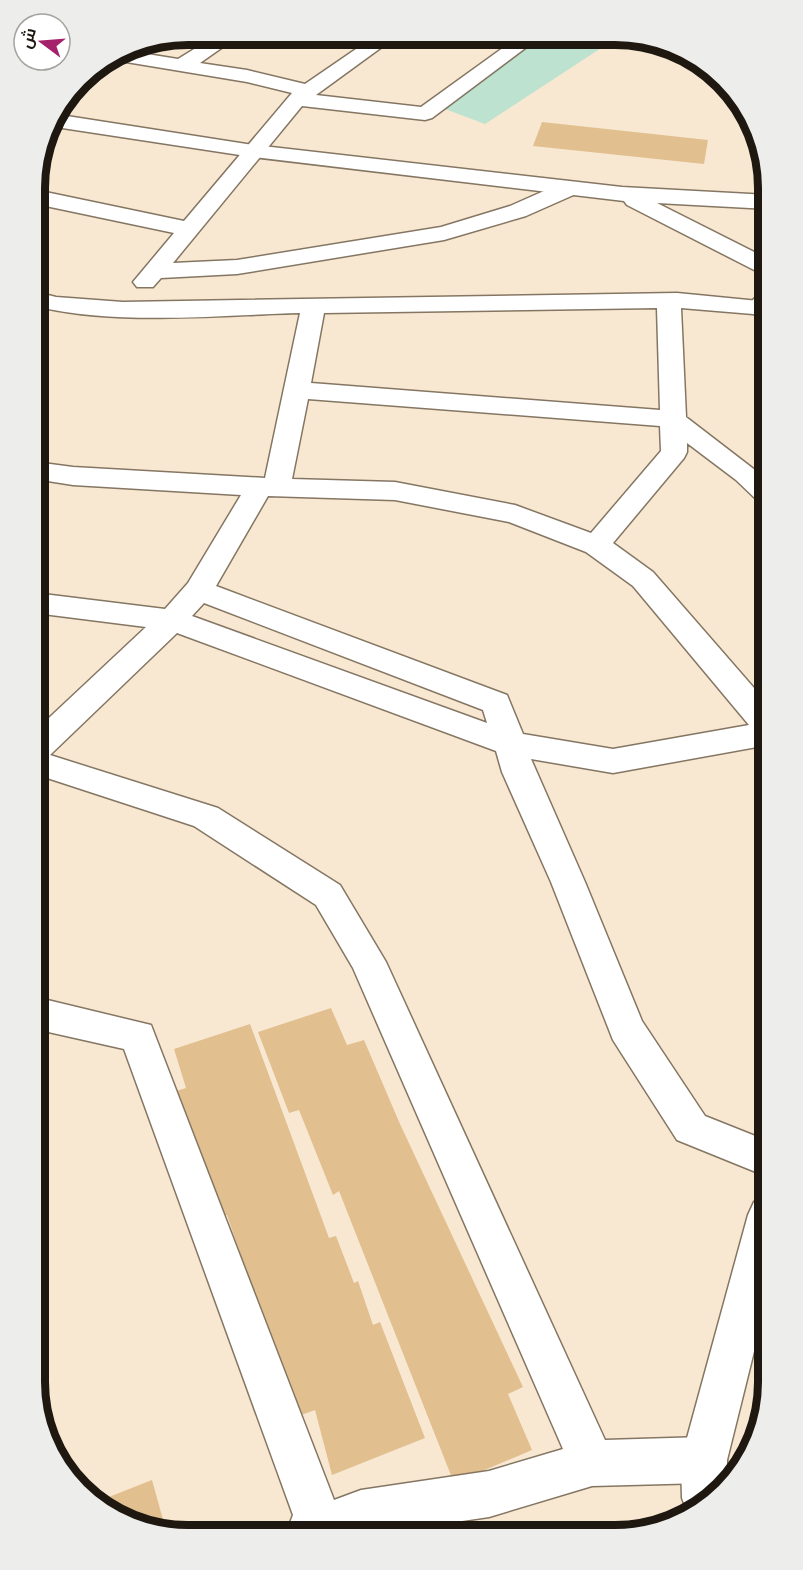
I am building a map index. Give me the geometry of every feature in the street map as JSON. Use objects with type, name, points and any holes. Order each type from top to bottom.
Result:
[{"type":"street","points":[[181,66],[214,45]]},
{"type":"street","points":[[123,309],[253,151],[303,95],[374,45]]},
{"type":"street","points":[[130,58],[247,76],[303,95],[425,114],[519,45]]},
{"type":"street","points":[[61,122],[253,151],[622,194],[758,201]]},
{"type":"street","points":[[154,271],[237,267],[444,233],[518,211],[570,188]]},
{"type":"street","points":[[622,194],[758,263]]},
{"type":"street","points":[[45,199],[189,229]]},
{"type":"street","points":[[46,301],[123,309],[669,300],[758,306]]},
{"type":"street","points":[[596,545],[674,452],[669,300]]},
{"type":"street","points":[[45,740],[171,620],[199,590],[268,487],[297,390],[313,307]]},
{"type":"street","points":[[297,390],[672,419],[758,485]]},
{"type":"street","points":[[45,472],[73,476],[268,487],[395,491],[515,514],[596,545],[643,579],[758,713]]},
{"type":"street","points":[[199,590],[496,703],[518,772],[568,882],[626,1029],[691,1128],[758,1155]]},
{"type":"street","points":[[45,604],[171,620],[510,744],[613,761],[758,735]]},
{"type":"street","points":[[45,765],[206,817],[328,895],[368,962],[592,1463]]},
{"type":"street","points":[[45,1016],[138,1036],[313,1525]]},
{"type":"street","points":[[329,1525],[361,1513],[489,1494],[592,1463],[705,1479],[758,1257]]},
{"type":"green space","points":[[527,45],[606,45],[485,124],[445,109]]},
{"type":"green space","points":[[758,1387],[753,1419],[746,1439],[746,1430]]},
{"type":"building","points":[[542,122],[708,140],[704,164],[533,146]]},
{"type":"building","points":[[331,1008],[347,1045],[364,1040],[400,1124],[523,1387],[508,1394],[532,1450],[454,1483],[339,1191],[333,1195],[299,1110],[289,1113],[258,1032]]},
{"type":"building","points":[[250,1024],[329,1238],[336,1236],[354,1283],[358,1281],[373,1325],[380,1322],[425,1438],[332,1475],[315,1410],[296,1417],[227,1215],[218,1219],[170,1093],[186,1088],[174,1049]]},
{"type":"building","points":[[152,1480],[164,1523],[133,1514],[105,1499]]}]
